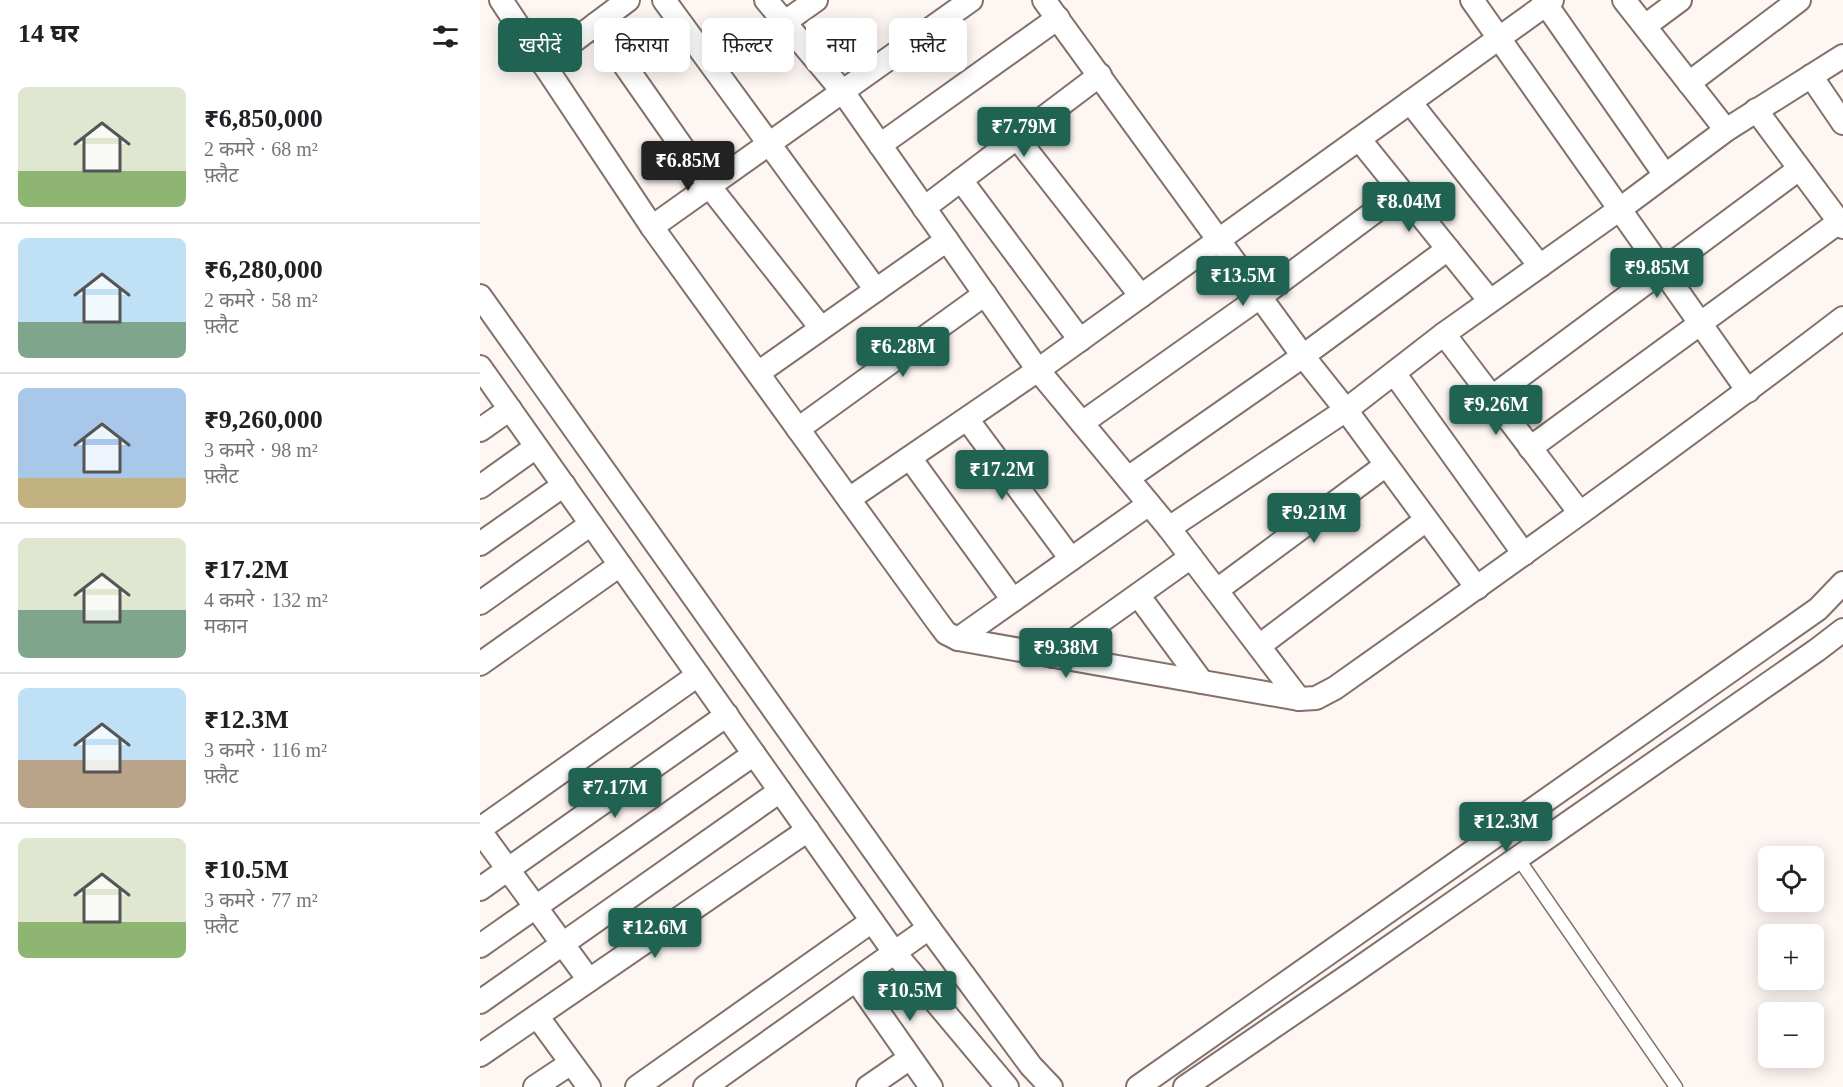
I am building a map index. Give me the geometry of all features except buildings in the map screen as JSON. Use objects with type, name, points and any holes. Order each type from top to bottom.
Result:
[{"type":"street","points":[[604,18],[628,0]]},
{"type":"street","points":[[664,0],[876,290]]},
{"type":"street","points":[[766,0],[782,18]]},
{"type":"street","points":[[791,18],[816,0]]},
{"type":"street","points":[[652,228],[970,0]]},
{"type":"street","points":[[1472,0],[1748,391]]},
{"type":"street","points":[[1624,0],[1726,129]]},
{"type":"street","points":[[1645,26],[1680,0]]},
{"type":"street","points":[[1689,83],[1799,0]]},
{"type":"street","points":[[504,1],[515,18]]},
{"type":"street","points":[[849,500],[1080,340],[1498,39],[1547,1],[1665,175]]},
{"type":"street","points":[[880,145],[1051,9],[1303,356],[1346,410],[1477,588]]},
{"type":"street","points":[[582,35],[594,26]]},
{"type":"street","points":[[794,33],[843,92],[1038,370],[1169,528],[1299,699]]},
{"type":"street","points":[[1169,528],[1346,410],[1444,334],[1620,209],[1726,129],[1843,56]]},
{"type":"street","points":[[548,72],[652,228],[937,621],[946,633],[958,639],[1299,699],[1316,698],[1335,688],[1477,588],[1748,391],[1843,318]]},
{"type":"street","points":[[630,72],[710,187],[822,328]]},
{"type":"street","points":[[924,208],[1100,75]]},
{"type":"street","points":[[1812,76],[1843,123]]},
{"type":"street","points":[[1410,102],[1540,266]]},
{"type":"street","points":[[1530,448],[1841,225],[1756,110]]},
{"type":"street","points":[[1017,138],[1141,296]]},
{"type":"street","points":[[1359,139],[1490,301]]},
{"type":"street","points":[[1491,397],[1799,169]]},
{"type":"street","points":[[961,180],[1080,340]]},
{"type":"street","points":[[1082,423],[1260,297],[1401,192]]},
{"type":"street","points":[[758,373],[947,240]]},
{"type":"street","points":[[1128,478],[1303,356],[1448,249]]},
{"type":"street","points":[[798,429],[985,294]]},
{"type":"street","points":[[480,296],[929,928],[1031,1066],[1051,1087]]},
{"type":"street","points":[[1444,334],[1580,513]]},
{"type":"street","points":[[480,369],[894,952],[1007,1087]]},
{"type":"street","points":[[1394,373],[1524,554]]},
{"type":"street","points":[[480,430],[510,409]]},
{"type":"street","points":[[967,419],[1071,559]]},
{"type":"street","points":[[480,487],[537,447]]},
{"type":"street","points":[[910,458],[1013,600]]},
{"type":"street","points":[[1217,591],[1386,465]]},
{"type":"street","points":[[480,544],[564,485]]},
{"type":"street","points":[[958,639],[1149,504]]},
{"type":"street","points":[[1259,645],[1426,520]]},
{"type":"street","points":[[480,603],[591,524]]},
{"type":"street","points":[[1052,656],[1191,557]]},
{"type":"street","points":[[480,664],[620,565]]},
{"type":"street","points":[[1138,1087],[1818,609],[1843,584]]},
{"type":"street","points":[[1138,595],[1202,682]]},
{"type":"street","points":[[1185,1087],[1518,858],[1843,630]]},
{"type":"street","points":[[589,980],[480,830],[698,675]]},
{"type":"street","points":[[480,890],[727,716]]},
{"type":"street","points":[[480,946],[754,754]]},
{"type":"street","points":[[480,1002],[780,791]]},
{"type":"street","points":[[480,1055],[808,830]]},
{"type":"street","points":[[637,1087],[872,921]]},
{"type":"street","points":[[705,1087],[929,928]]},
{"type":"street","points":[[855,980],[931,1087]]},
{"type":"street","points":[[537,1016],[589,1087]]},
{"type":"street","points":[[868,1087],[910,1058]]},
{"type":"street","points":[[535,1087],[571,1062]]},
{"type":"lane","points":[[1518,858],[1676,1087]]}]
